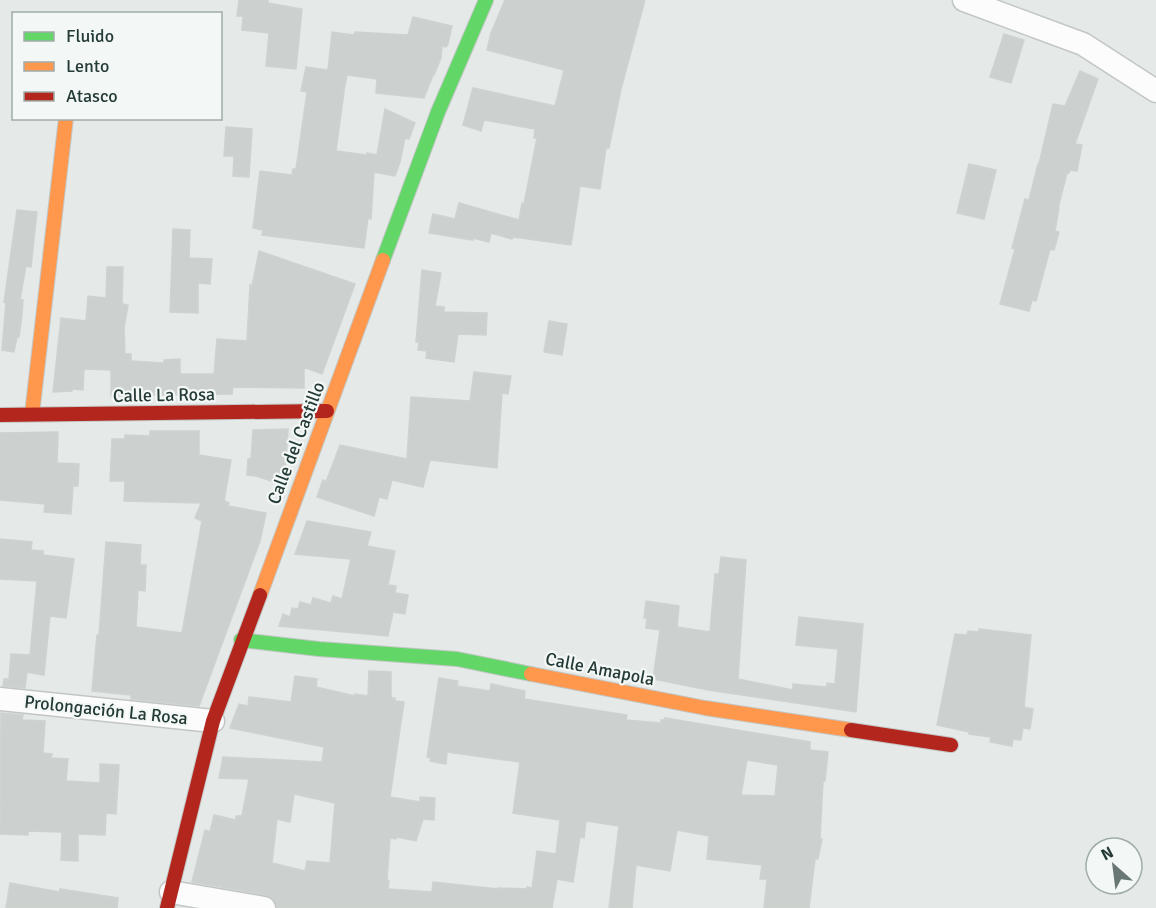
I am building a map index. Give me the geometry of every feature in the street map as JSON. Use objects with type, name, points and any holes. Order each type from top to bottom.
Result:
[{"type":"street","name":"Calle del Castillo","points":[[169,900],[213,722],[241,640],[438,112],[486,0]]},
{"type":"street","points":[[963,0],[1083,44],[1156,91]]},
{"type":"street","points":[[32,414],[66,120]]},
{"type":"street","name":"Calle La Rosa","points":[[0,415],[327,411]]},
{"type":"street","name":"Calle Amapola","points":[[241,640],[319,649],[457,659],[705,708],[951,745]]},
{"type":"street","name":"Prolongación La Rosa","points":[[0,699],[213,722]]},
{"type":"street","points":[[169,900],[264,908]]},
{"type":"building","points":[[239,0],[268,0],[268,3],[302,9],[296,69],[266,66],[269,33],[242,30],[243,16],[237,16]]},
{"type":"building","points":[[505,0],[645,0],[621,89],[609,148],[606,148],[600,189],[580,186],[571,245],[513,237],[512,239],[491,233],[489,242],[429,233],[433,214],[455,219],[459,203],[519,220],[537,138],[534,138],[535,129],[484,120],[481,131],[463,125],[473,88],[555,106],[564,70],[487,50],[491,33]]},
{"type":"building","points":[[413,17],[452,26],[448,44],[446,47],[442,46],[441,58],[424,98],[376,93],[377,79],[347,75],[344,90],[340,90],[344,92],[336,151],[377,155],[385,109],[415,123],[409,139],[405,138],[395,176],[374,172],[371,219],[368,218],[364,248],[262,235],[263,230],[253,228],[260,171],[292,175],[293,169],[296,169],[307,92],[301,91],[306,67],[328,70],[332,32],[354,35],[355,32],[408,35]]},
{"type":"building","points":[[1004,34],[1024,40],[1011,83],[990,77]]},
{"type":"building","points":[[1080,71],[1098,79],[1075,144],[1082,145],[1077,171],[1070,170],[1067,173],[1058,208],[1055,231],[1059,232],[1054,250],[1050,249],[1036,301],[1032,300],[1029,311],[1000,304],[1015,249],[1012,248],[1025,199],[1029,200],[1053,104],[1065,106]]},
{"type":"building","points":[[226,127],[252,129],[249,177],[233,176],[234,156],[224,156]]},
{"type":"building","points":[[969,164],[996,170],[984,219],[957,213]]},
{"type":"building","points":[[17,210],[37,212],[31,267],[26,266],[20,299],[23,300],[19,337],[17,337],[14,352],[2,350],[6,303],[4,302]]},
{"type":"building","points":[[173,229],[190,230],[189,258],[212,259],[210,284],[198,283],[198,313],[170,312]]},
{"type":"building","points":[[259,251],[355,284],[322,374],[304,367],[304,388],[233,387],[232,394],[111,396],[111,370],[84,369],[83,390],[53,392],[61,318],[86,321],[88,296],[106,298],[107,267],[123,267],[122,304],[128,305],[124,328],[125,354],[131,354],[131,361],[164,363],[164,360],[180,359],[180,374],[214,374],[217,339],[247,341],[250,285],[252,286]]},
{"type":"building","points":[[422,270],[441,273],[435,306],[444,307],[444,312],[487,313],[486,335],[458,334],[454,362],[426,358],[427,351],[418,350],[419,342],[416,342]]},
{"type":"building","points":[[549,321],[567,324],[562,355],[544,352]]},
{"type":"building","points":[[474,372],[511,376],[508,394],[502,393],[497,468],[430,460],[423,487],[392,480],[387,499],[379,497],[374,516],[317,497],[323,480],[326,482],[340,445],[407,459],[411,397],[470,401]]},
{"type":"building","points":[[288,429],[285,474],[281,484],[247,475],[248,459],[251,459],[253,430]]},
{"type":"building","points":[[150,431],[199,431],[199,455],[231,460],[224,501],[229,503],[228,506],[266,513],[260,541],[199,706],[131,699],[131,695],[92,691],[106,542],[141,545],[140,565],[146,565],[145,591],[138,590],[136,627],[182,633],[202,521],[195,518],[201,503],[124,501],[125,481],[110,481],[112,439],[125,439],[125,435],[150,436]]},
{"type":"building","points":[[58,432],[57,463],[79,464],[78,486],[73,486],[71,514],[44,512],[45,504],[0,500],[0,433]]},
{"type":"building","points":[[307,521],[371,532],[367,546],[395,551],[388,585],[396,586],[395,593],[408,595],[405,614],[393,612],[388,636],[279,626],[283,614],[290,617],[292,608],[298,609],[300,602],[311,605],[313,598],[331,603],[333,596],[342,599],[351,559],[295,554]]},
{"type":"building","points":[[0,539],[32,542],[31,550],[43,551],[43,555],[74,559],[66,618],[50,616],[44,675],[27,672],[25,688],[3,686],[4,679],[9,679],[11,654],[30,655],[37,581],[0,579]]},
{"type":"building","points":[[721,557],[746,560],[738,679],[793,690],[793,684],[827,687],[827,683],[835,684],[838,649],[796,645],[799,617],[863,624],[856,712],[708,690],[653,679],[660,630],[646,628],[647,618],[644,618],[646,601],[679,606],[677,627],[710,632],[715,574],[719,574]]},
{"type":"building","points":[[979,629],[1031,635],[1024,707],[1033,709],[1030,729],[1023,728],[1021,740],[1013,739],[1012,746],[990,742],[991,737],[969,734],[969,732],[937,725],[955,634],[967,635],[968,631],[979,632]]},
{"type":"building","points":[[369,671],[391,672],[391,698],[404,702],[390,797],[420,802],[420,797],[435,798],[434,820],[423,819],[416,841],[390,838],[388,889],[432,892],[433,882],[498,889],[532,888],[537,851],[556,854],[560,820],[513,813],[520,762],[447,752],[446,764],[430,761],[431,758],[427,757],[439,678],[458,681],[457,686],[490,691],[491,684],[525,691],[524,699],[627,715],[626,720],[661,723],[661,720],[665,718],[810,742],[810,750],[828,752],[825,781],[823,781],[820,839],[822,839],[818,859],[815,859],[809,908],[764,908],[767,879],[760,879],[762,865],[707,859],[709,836],[677,830],[670,871],[636,865],[632,908],[609,908],[619,826],[586,821],[584,838],[580,837],[573,882],[557,879],[552,908],[277,908],[273,898],[266,895],[192,882],[205,830],[210,832],[214,815],[236,820],[236,816],[242,816],[249,779],[219,778],[223,757],[322,762],[324,747],[230,728],[239,704],[248,706],[249,697],[291,702],[295,676],[317,679],[316,687],[355,696],[355,694],[368,696]],"holes":[[[747,760],[778,765],[775,796],[741,795]],[[294,794],[335,803],[330,863],[307,861],[305,871],[272,863],[277,819],[290,822]]]},
{"type":"building","points":[[1,713],[23,715],[22,720],[45,721],[43,753],[52,754],[51,758],[68,759],[66,781],[100,783],[100,764],[119,765],[116,814],[106,813],[105,835],[78,834],[78,861],[61,860],[62,832],[28,831],[28,835],[0,834]]},
{"type":"building","points":[[10,883],[60,892],[60,889],[118,898],[117,908],[6,908]]},
{"type":"traffic: fast","points":[[383,260],[438,112],[486,0]]},
{"type":"traffic: fast","points":[[241,640],[319,649],[457,659],[531,674]]},
{"type":"traffic: slow","points":[[32,414],[66,120]]},
{"type":"traffic: slow","points":[[260,595],[383,260]]},
{"type":"traffic: slow","points":[[531,674],[705,708],[851,730]]},
{"type":"traffic: jam","points":[[0,415],[327,411]]},
{"type":"traffic: jam","points":[[167,908],[213,721],[260,595]]},
{"type":"traffic: jam","points":[[851,730],[951,745]]}]
